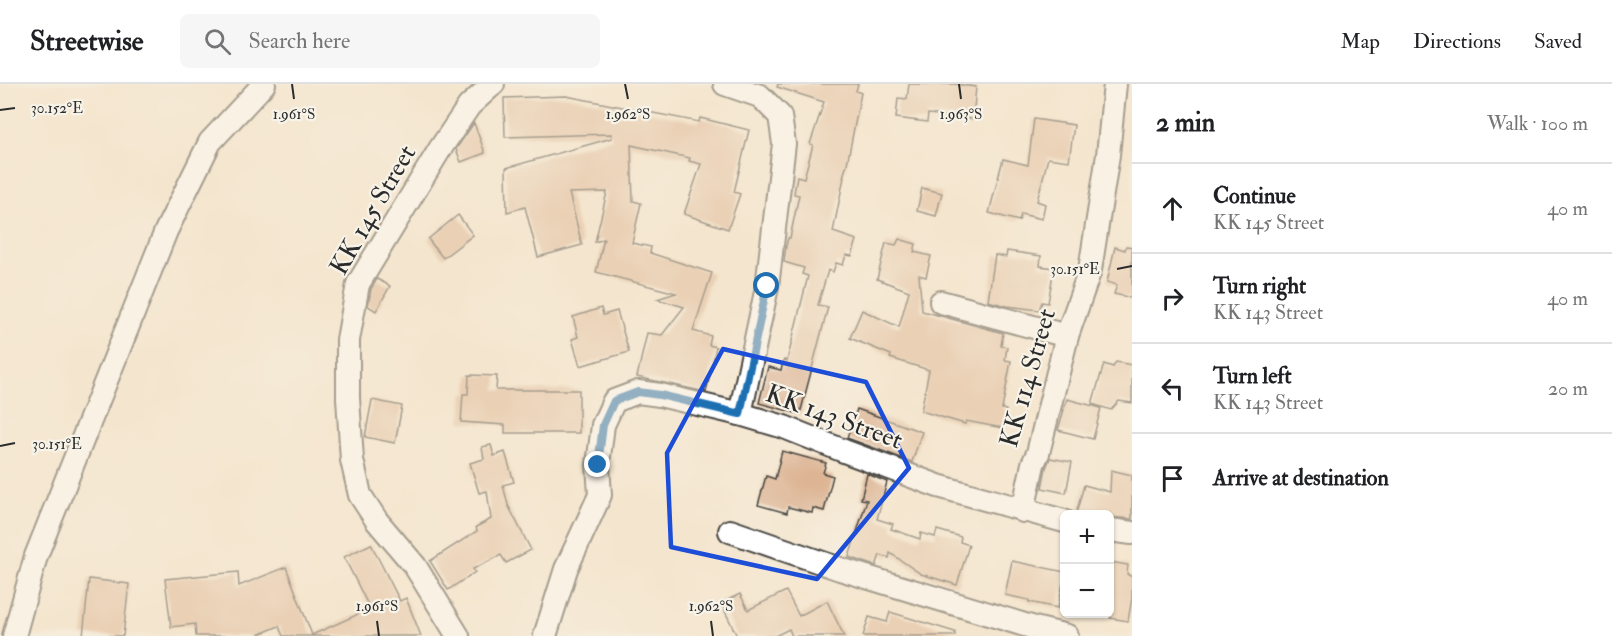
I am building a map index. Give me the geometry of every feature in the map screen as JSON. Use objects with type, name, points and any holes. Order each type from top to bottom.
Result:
[{"type":"street","points":[[14,636],[36,556],[166,231],[210,142],[264,84]]},
{"type":"street","name":"KK 145 Street","points":[[458,636],[415,566],[377,520],[360,495],[352,460],[348,398],[348,340],[358,284],[440,149],[469,106],[493,84]]},
{"type":"street","points":[[725,84],[760,96],[780,116],[784,144],[767,286],[740,414]]},
{"type":"street","name":"KK 114 Street","points":[[1023,511],[1067,336],[1090,270],[1108,155],[1115,84]]},
{"type":"street","points":[[941,302],[1067,336]]},
{"type":"street","name":"KK 143 Street","points":[[545,636],[566,569],[600,495],[598,465],[603,425],[614,401],[638,392],[740,414],[784,427],[938,486],[1060,520]]},
{"type":"street","points":[[730,531],[840,569],[1039,632],[1067,636]]},
{"type":"street","points":[[1114,531],[1132,533]]},
{"type":"highlighted area","points":[[723,349],[866,382],[909,468],[817,579],[671,547],[667,453]]},
{"type":"building","points":[[778,84],[858,84],[856,91],[861,93],[833,232],[857,240],[852,256],[846,255],[843,265],[836,263],[833,272],[828,270],[818,305],[828,307],[800,414],[759,403],[768,367],[781,370],[784,360],[787,361],[808,276],[802,274],[804,268],[784,262],[799,195],[794,194],[797,176],[804,178],[813,145],[810,144],[824,102],[777,87]]},
{"type":"building","points":[[909,84],[955,84],[976,87],[973,119],[928,114],[927,122],[896,118],[898,98],[907,99]]},
{"type":"building","points":[[566,96],[699,122],[700,118],[749,130],[734,192],[740,194],[728,229],[684,214],[701,164],[689,161],[690,158],[631,145],[633,201],[641,203],[632,243],[651,247],[650,253],[712,273],[693,331],[711,336],[709,345],[716,347],[706,392],[637,377],[647,333],[662,335],[684,307],[657,299],[676,293],[596,272],[604,239],[595,242],[607,192],[569,193],[582,245],[538,257],[525,207],[507,212],[506,168],[612,138],[611,134],[505,137],[504,98]]},
{"type":"building","points":[[1034,119],[1074,125],[1069,161],[1048,158],[1037,201],[1045,204],[1042,219],[1021,214],[1019,221],[989,213],[1003,159],[1028,165]]},
{"type":"building","points":[[474,123],[485,153],[461,162],[456,149]]},
{"type":"building","points":[[922,188],[942,193],[936,216],[917,211]]},
{"type":"building","points":[[458,215],[473,235],[443,258],[428,239]]},
{"type":"building","points":[[899,239],[916,244],[914,252],[931,256],[926,277],[919,275],[922,311],[1003,333],[1001,346],[1007,347],[1005,360],[1011,361],[1002,409],[1006,410],[1003,428],[966,421],[965,424],[921,411],[929,370],[890,358],[891,355],[850,338],[862,310],[899,327],[909,291],[877,279],[886,243],[896,245]]},
{"type":"building","points":[[1126,246],[1132,247],[1132,298],[1114,294],[1117,285],[1107,282],[1115,247],[1125,250]]},
{"type":"building","points":[[1007,251],[1041,256],[1040,266],[1054,268],[1048,303],[1042,302],[1039,310],[988,301],[995,255],[1006,257]]},
{"type":"building","points":[[377,279],[390,286],[376,311],[368,306],[371,289]]},
{"type":"building","points":[[601,308],[603,315],[617,311],[629,352],[580,366],[572,339],[578,337],[573,317]]},
{"type":"building","points":[[1116,362],[1132,365],[1132,403],[1119,401],[1111,410],[1092,404],[1104,364],[1113,367]]},
{"type":"building","points":[[469,375],[497,376],[496,390],[579,390],[579,433],[505,433],[505,425],[461,422],[463,394],[468,394]]},
{"type":"building","points":[[1067,399],[1101,408],[1093,439],[1058,430]]},
{"type":"building","points":[[372,400],[402,406],[395,443],[365,437]]},
{"type":"building","points":[[857,409],[922,432],[912,462],[847,438]]},
{"type":"building","points":[[491,445],[494,456],[505,452],[514,482],[503,485],[508,505],[531,550],[506,563],[501,555],[473,569],[475,572],[448,590],[430,561],[477,531],[476,527],[491,519],[487,491],[479,493],[470,463],[484,459],[482,447]]},
{"type":"building","points":[[782,451],[826,463],[823,473],[833,476],[824,511],[813,508],[812,513],[788,507],[787,513],[758,505],[766,476],[775,479]]},
{"type":"building","points":[[1050,458],[1072,462],[1066,493],[1042,488]]},
{"type":"building","points":[[1111,470],[1132,475],[1132,519],[1114,517],[1114,510],[1077,510],[1084,485],[1110,492]]},
{"type":"building","points":[[867,474],[887,482],[877,519],[893,524],[891,529],[920,539],[921,533],[935,537],[937,530],[961,537],[960,542],[969,545],[957,585],[921,574],[890,553],[889,558],[880,555],[876,566],[849,557],[867,500],[861,499]]},
{"type":"building","points":[[371,544],[400,601],[406,598],[421,636],[283,636],[279,626],[255,636],[196,636],[195,624],[171,627],[165,579],[238,572],[239,586],[286,567],[312,635],[370,609],[344,557]]},
{"type":"building","points":[[1012,561],[1060,571],[1058,608],[1005,595]]},
{"type":"building","points":[[1114,563],[1128,565],[1127,574],[1132,577],[1132,598],[1128,621],[1110,618],[1114,618]]},
{"type":"building","points":[[89,579],[129,584],[123,636],[83,636]]},
{"type":"building","points":[[786,591],[799,616],[827,601],[844,636],[792,636],[789,629],[775,636],[737,636],[721,603],[740,594],[748,610]]},
{"type":"building","points":[[890,612],[955,632],[955,636],[863,636],[869,617],[887,622]]},
{"type":"route","points":[[598,465],[603,425],[614,401],[638,392],[740,414],[767,286]]}]
